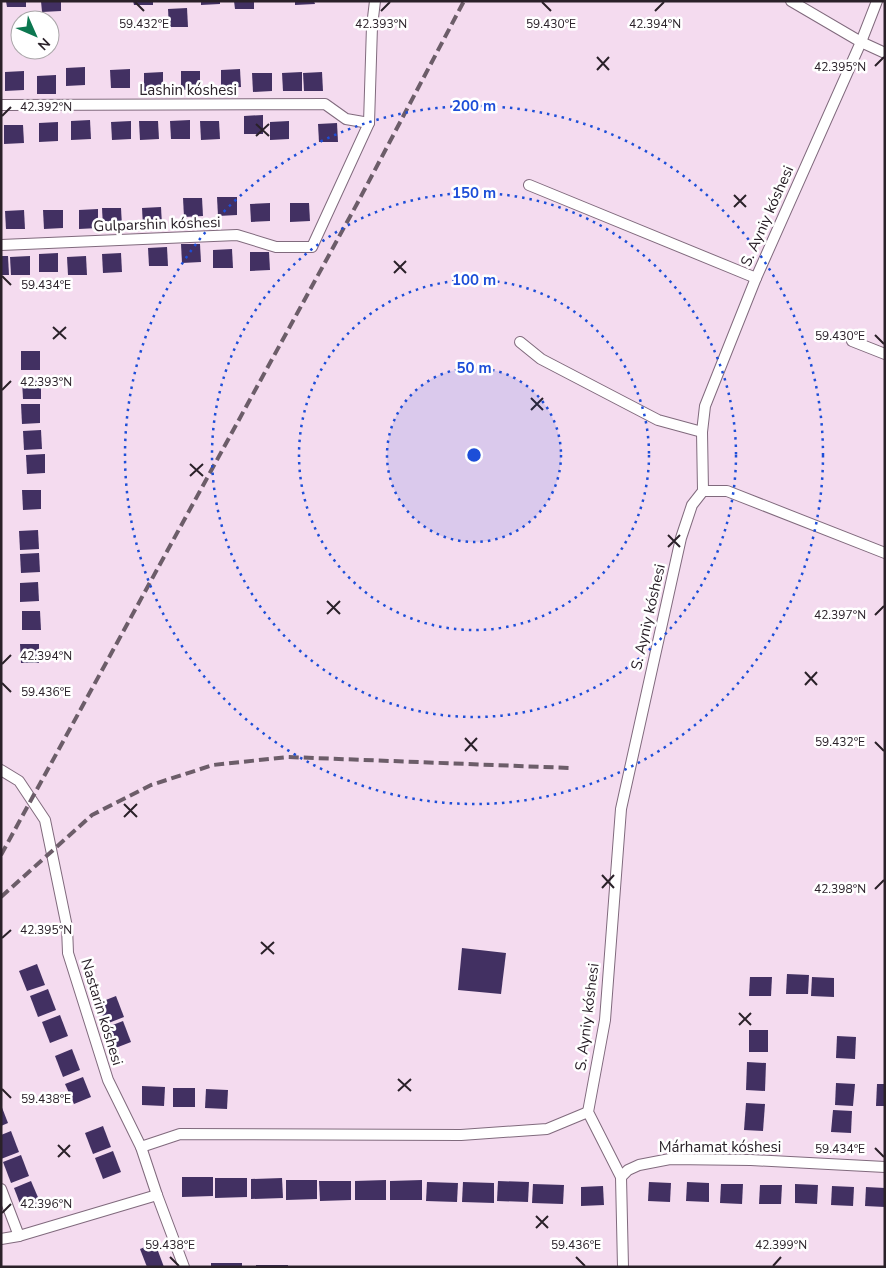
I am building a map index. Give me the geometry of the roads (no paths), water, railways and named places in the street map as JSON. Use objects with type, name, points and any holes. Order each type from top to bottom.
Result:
[{"type":"street","points":[[369,123],[372,26],[375,1]]},
{"type":"street","points":[[791,1],[861,42],[885,53]]},
{"type":"street","name":"S. Ayniy kóshesi","points":[[588,1112],[605,1020],[621,809],[681,538],[692,505],[703,491],[702,432],[705,406],[756,278],[861,42],[877,1]]},
{"type":"street","name":"Lashin kóshesi","points":[[1,105],[325,104],[346,119],[369,123]]},
{"type":"street","name":"Gulparshin kóshesi","points":[[1,245],[236,236],[276,247],[312,247],[369,123]]},
{"type":"street","points":[[529,184],[756,278]]},
{"type":"street","points":[[852,341],[885,354]]},
{"type":"street","points":[[520,342],[541,359],[658,420],[702,432]]},
{"type":"street","points":[[703,491],[728,491],[885,554]]},
{"type":"street","name":"Nastarin kóshesi","points":[[1,770],[19,781],[46,820],[67,927],[68,953],[108,1080],[141,1146],[184,1267]]},
{"type":"street","points":[[141,1146],[180,1134],[461,1135],[547,1129],[588,1112],[621,1177],[623,1267]]},
{"type":"street","name":"Márhamat kóshesi","points":[[621,1177],[628,1170],[639,1165],[670,1159],[751,1160],[885,1167]]},
{"type":"street","points":[[1,1189],[19,1236]]},
{"type":"street","points":[[1,1239],[19,1236],[157,1195]]},
{"type":"railway","points":[[1,855],[358,202],[464,1]]},
{"type":"railway","points":[[1,897],[92,815],[151,785],[213,765],[288,757],[570,768]]}]
